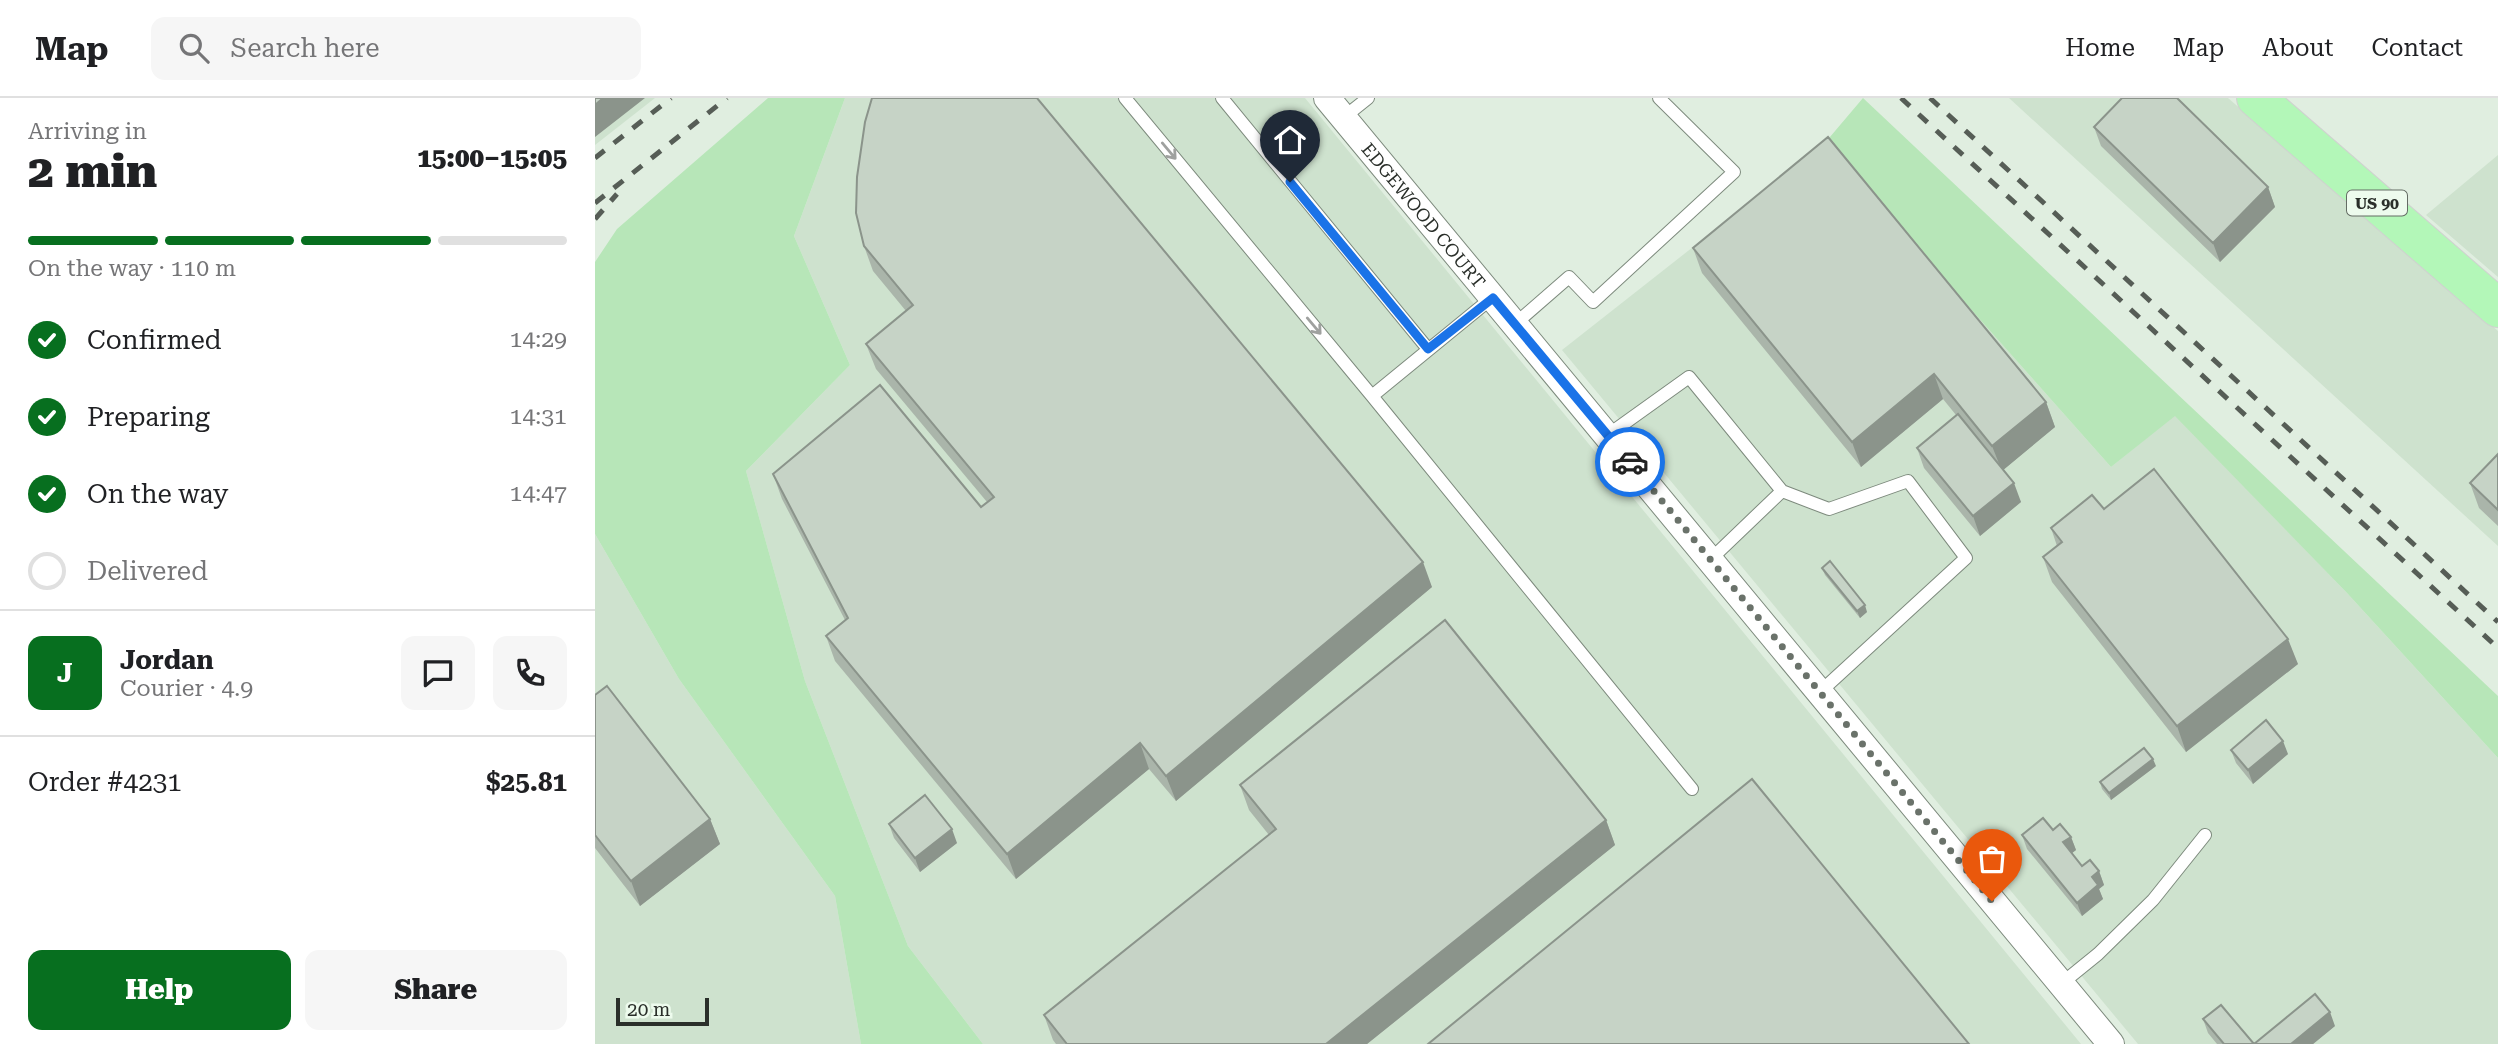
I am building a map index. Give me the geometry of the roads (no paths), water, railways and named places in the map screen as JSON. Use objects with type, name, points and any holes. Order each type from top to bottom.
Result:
[{"type":"main road","name":"US 90","points":[[2256,98],[2498,308]]},
{"type":"street","name":"EDGEWOOD COURT","points":[[1327,98],[2111,1044]]},
{"type":"lane","points":[[1125,98],[1692,789]]},
{"type":"lane","points":[[1222,98],[1428,349]]},
{"type":"lane","points":[[1343,118],[1368,98]]},
{"type":"lane","points":[[1515,324],[1569,276],[1593,302],[1734,172],[1659,98]]},
{"type":"lane","points":[[1372,396],[1493,298]]},
{"type":"lane","points":[[1608,435],[1689,377],[1782,491],[1829,509],[1907,481],[1966,558],[1820,692]]},
{"type":"lane","points":[[1710,560],[1782,491]]},
{"type":"lane","points":[[2061,984],[2098,954],[2153,900],[2205,835]]},
{"type":"railway","points":[[595,158],[671,98]]},
{"type":"railway","points":[[595,203],[727,98]]},
{"type":"railway","points":[[1901,98],[2498,648]]},
{"type":"railway","points":[[1930,98],[2498,622]]},
{"type":"railway","points":[[595,219],[617,194]]}]
